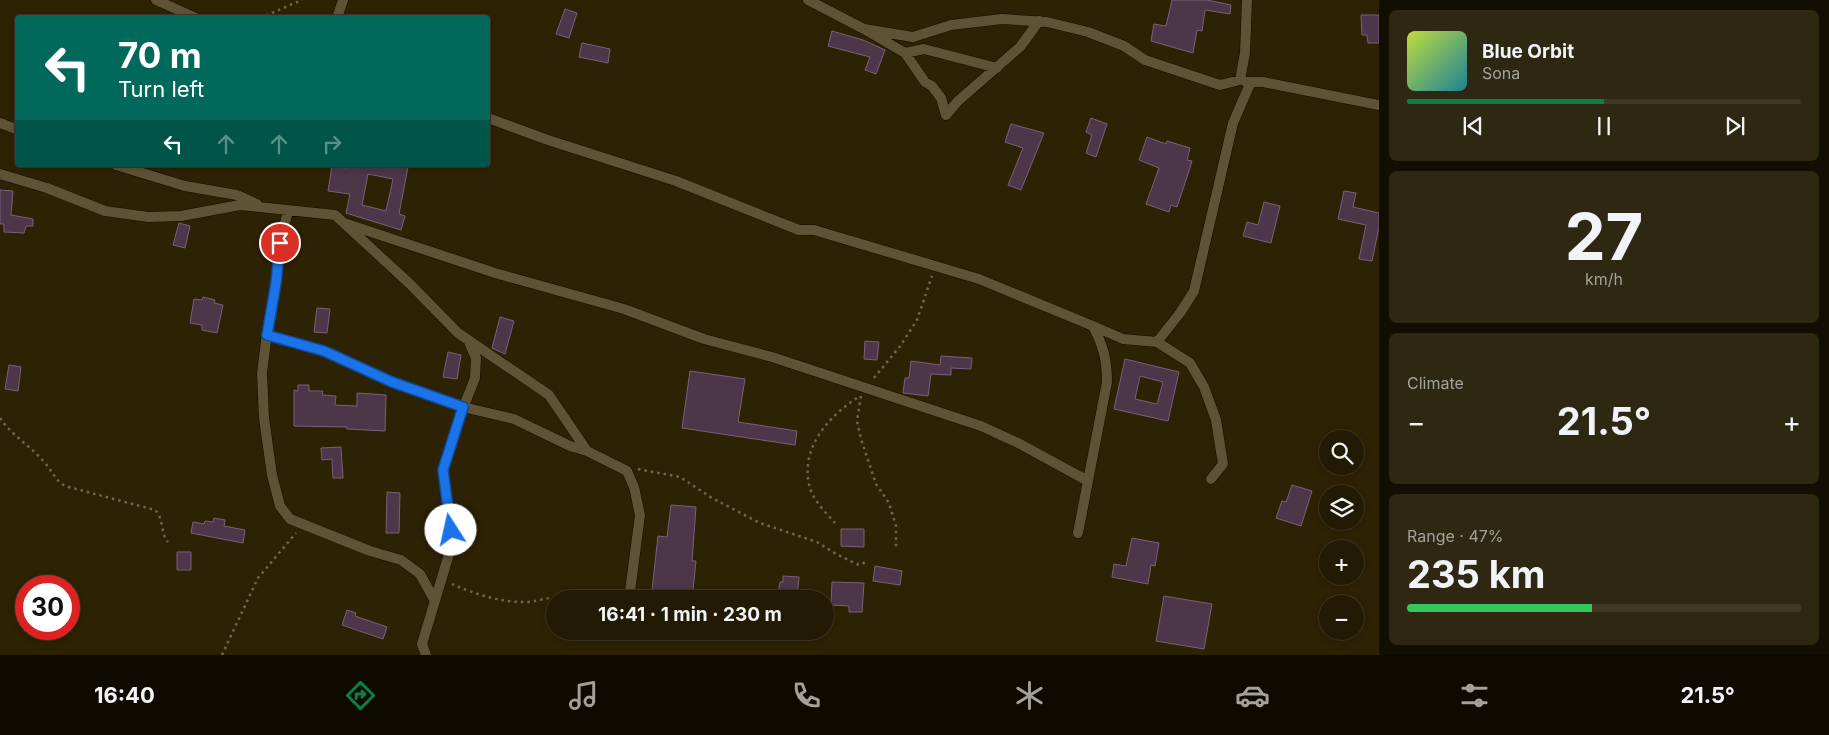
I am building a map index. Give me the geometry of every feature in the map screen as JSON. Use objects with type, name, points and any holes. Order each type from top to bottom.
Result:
[{"type":"street","points":[[156,0],[189,15]]},
{"type":"street","points":[[338,15],[343,0]]},
{"type":"street","points":[[808,0],[864,29],[905,54],[925,82],[932,86],[941,98],[946,115],[958,101],[1020,46],[1039,22]]},
{"type":"street","points":[[1157,342],[1180,313],[1194,290],[1233,123],[1245,82],[1246,0]]},
{"type":"street","points":[[864,29],[913,37],[951,25],[976,22],[1002,19],[1039,22],[1088,32],[1124,46],[1145,60],[1220,85],[1263,82],[1379,105]]},
{"type":"street","points":[[905,54],[924,49],[997,68]]},
{"type":"street","points":[[490,119],[548,140],[676,181],[798,230],[814,230],[979,279],[1123,339],[1157,342],[1190,363],[1204,387],[1216,420],[1223,464],[1211,479]]},
{"type":"street","points":[[0,123],[15,129]]},
{"type":"street","points":[[123,167],[185,186],[237,195],[266,208]]},
{"type":"street","points":[[0,174],[47,188],[105,211],[148,218],[181,216],[240,205],[336,215],[469,342],[486,351],[500,363],[521,374],[549,395],[587,451]]},
{"type":"street","points":[[288,211],[280,243],[276,283],[262,373],[264,418],[272,475],[280,506],[290,519],[305,526],[370,551],[401,560],[420,574],[435,601]]},
{"type":"street","points":[[346,224],[495,273],[624,309],[704,339],[772,357],[981,426],[1018,443],[1088,481]]},
{"type":"street","points":[[1078,533],[1107,382],[1107,362],[1102,344],[1093,326]]},
{"type":"street","points":[[267,335],[324,351],[392,382],[463,407],[514,419],[627,471],[631,479],[640,515],[630,590]]},
{"type":"street","points":[[419,655],[452,544],[443,470],[463,407],[475,378],[476,358],[469,342]]},
{"type":"street","points":[[422,644],[426,655]]},
{"type":"path","points":[[267,15],[302,0]]},
{"type":"path","points":[[834,523],[820,506],[810,489],[807,471],[814,444],[825,424],[841,408],[861,395]]},
{"type":"path","points":[[0,418],[7,429],[46,464],[55,480],[65,486],[155,510],[159,514],[163,536],[168,542]]},
{"type":"path","points":[[618,466],[680,477],[712,498],[760,523],[817,542],[859,565],[866,562]]},
{"type":"path","points":[[222,655],[258,578],[293,535],[305,526]]},
{"type":"path","points":[[442,579],[463,589],[503,599],[527,602],[546,598]]},
{"type":"building","points":[[1172,0],[1207,0],[1231,5],[1230,14],[1205,10],[1202,31],[1197,30],[1193,53],[1151,41],[1154,24],[1166,26]]},
{"type":"building","points":[[565,9],[577,13],[569,38],[556,34]]},
{"type":"building","points":[[1361,15],[1379,15],[1379,43],[1368,43],[1367,35],[1362,35]]},
{"type":"building","points":[[832,31],[863,40],[885,50],[876,74],[865,70],[870,57],[828,46]]},
{"type":"building","points":[[582,43],[610,49],[608,63],[579,57]]},
{"type":"building","points":[[1091,118],[1107,124],[1096,157],[1086,153],[1092,135],[1086,132]]},
{"type":"building","points":[[1011,124],[1044,133],[1021,190],[1008,185],[1023,148],[1005,142]]},
{"type":"building","points":[[1147,137],[1166,144],[1167,141],[1190,148],[1187,160],[1192,161],[1188,174],[1177,207],[1171,205],[1169,212],[1146,204],[1159,168],[1139,160]]},
{"type":"building","points":[[332,167],[408,167],[399,214],[405,216],[401,230],[346,213],[350,194],[328,191]],"holes":[[[368,174],[393,179],[386,211],[362,205]]]},
{"type":"building","points":[[0,190],[13,191],[11,215],[33,219],[33,226],[26,226],[24,233],[4,232],[4,224],[0,224]]},
{"type":"building","points":[[1344,191],[1356,193],[1353,207],[1379,213],[1379,227],[1372,261],[1359,259],[1366,225],[1338,219]]},
{"type":"building","points":[[1264,202],[1280,206],[1271,243],[1243,236],[1247,222],[1258,225]]},
{"type":"building","points":[[179,223],[190,226],[185,248],[173,245]]},
{"type":"building","points":[[203,297],[215,300],[214,303],[223,305],[217,333],[202,330],[202,325],[190,323],[194,299],[202,300]]},
{"type":"building","points":[[317,308],[330,309],[327,333],[314,332]]},
{"type":"building","points":[[500,317],[514,321],[505,354],[492,348]]},
{"type":"building","points":[[865,341],[879,342],[877,360],[864,359]]},
{"type":"building","points":[[448,352],[461,355],[457,379],[443,377]]},
{"type":"building","points":[[941,356],[972,358],[971,369],[951,368],[951,375],[931,374],[928,396],[903,393],[905,378],[909,378],[911,361],[940,365]]},
{"type":"building","points":[[1125,359],[1179,372],[1168,421],[1114,409]],"holes":[[[1140,376],[1163,382],[1157,404],[1135,399]]]},
{"type":"building","points":[[9,365],[21,367],[18,391],[5,389]]},
{"type":"building","points":[[690,371],[745,379],[738,422],[797,431],[795,445],[682,428]]},
{"type":"building","points":[[298,385],[309,385],[309,391],[323,391],[322,395],[336,396],[335,405],[357,406],[357,393],[386,395],[385,431],[347,429],[347,427],[294,426],[294,390],[298,391]]},
{"type":"building","points":[[341,447],[343,478],[333,478],[332,459],[322,460],[321,448]]},
{"type":"building","points":[[1292,485],[1312,491],[1301,526],[1276,518],[1282,501],[1286,502]]},
{"type":"building","points":[[387,492],[400,493],[399,533],[386,533]]},
{"type":"building","points":[[671,505],[696,507],[692,561],[696,561],[693,590],[652,590],[658,536],[667,537]]},
{"type":"building","points":[[214,518],[225,520],[224,526],[245,530],[243,543],[191,533],[193,522],[204,524],[205,521],[213,522]]},
{"type":"building","points":[[841,529],[864,529],[864,547],[841,546]]},
{"type":"building","points":[[1132,538],[1159,543],[1155,566],[1151,565],[1148,584],[1112,577],[1114,564],[1126,566]]},
{"type":"building","points":[[177,552],[191,552],[191,570],[177,570]]},
{"type":"building","points":[[875,566],[902,571],[900,585],[873,581]]},
{"type":"building","points":[[783,576],[799,577],[798,590],[779,590],[780,582],[783,582]]},
{"type":"building","points":[[832,582],[864,583],[862,612],[849,612],[849,606],[834,605],[834,590],[832,590]]},
{"type":"building","points":[[1164,596],[1212,604],[1204,649],[1156,641]]},
{"type":"building","points":[[347,610],[356,613],[355,616],[387,627],[383,639],[342,625]]},
{"type":"route","points":[[280,243],[276,283],[267,335],[324,351],[392,382],[463,407],[443,470],[451,530]]}]
